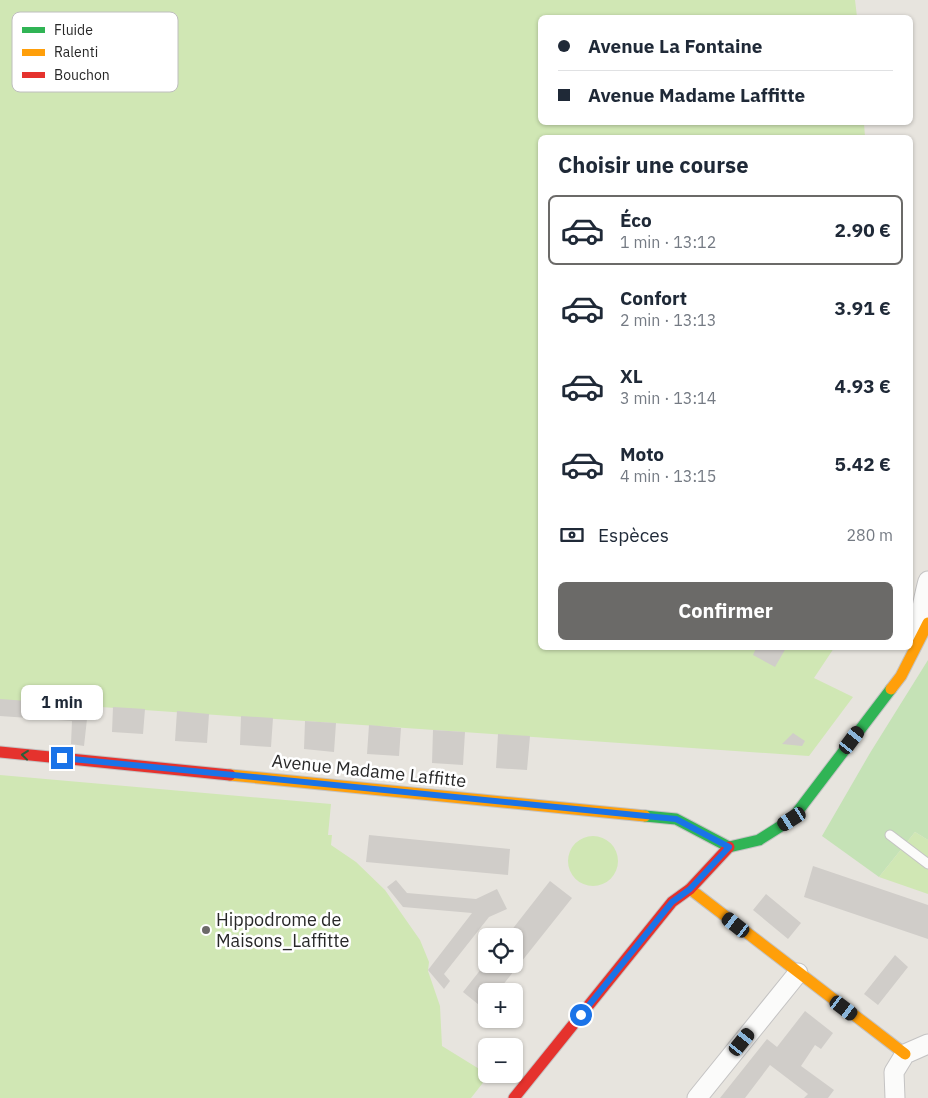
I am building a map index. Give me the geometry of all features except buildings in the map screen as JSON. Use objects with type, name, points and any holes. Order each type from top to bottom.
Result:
[{"type":"street","points":[[913,641],[921,618],[928,581]]},
{"type":"street","points":[[514,1098],[672,902],[690,889],[729,847],[759,840],[792,819],[901,676],[928,623]]},
{"type":"street","points":[[901,676],[910,650]]},
{"type":"street","name":"Avenue Madame Laffitte","points":[[0,752],[676,819],[729,847]]},
{"type":"street","points":[[690,889],[905,1054]]},
{"type":"street","points":[[697,1098],[798,973]]},
{"type":"street","points":[[895,1098],[894,1072],[905,1054],[928,1044]]},
{"type":"lane","points":[[890,835],[928,864]]},
{"type":"green space","points":[[0,0],[855,0],[857,15],[538,15],[538,125],[864,125],[865,135],[538,135],[538,650],[833,650],[814,678],[853,697],[809,756],[0,700]]},
{"type":"green space","points":[[928,660],[928,840],[915,832],[879,877],[822,836],[870,753]]},
{"type":"green space","name":"Hippodrome de Maisons_Laffitte","points":[[0,775],[331,804],[328,835],[332,835],[331,845],[356,862],[385,890],[420,940],[429,962],[428,971],[440,1006],[442,1046],[478,1068],[478,1083],[483,1083],[471,1098],[0,1098]]},
{"type":"green space","points":[[915,832],[928,840],[928,894],[879,877]]},
{"type":"green space","points":[[593,836],[607,840],[614,847],[618,861],[614,875],[607,882],[593,886],[579,882],[572,875],[568,861],[572,847],[579,840]]},
{"type":"traffic: fast","points":[[729,847],[759,840],[792,819],[891,689]]},
{"type":"traffic: fast","points":[[645,816],[676,819],[729,847]]},
{"type":"traffic: slow","points":[[891,689],[901,676],[928,623]]},
{"type":"traffic: slow","points":[[230,775],[645,816]]},
{"type":"traffic: slow","points":[[690,889],[905,1054]]},
{"type":"traffic: jam","points":[[0,752],[230,775]]},
{"type":"traffic: jam","points":[[514,1098],[672,902],[690,889],[729,847]]},
{"type":"place","name":"Hippodrome de Maisons_Laffitte","points":[[206,930]]},
{"type":"route","points":[[62,758],[676,819],[729,847],[690,889],[672,902],[581,1015]]}]
